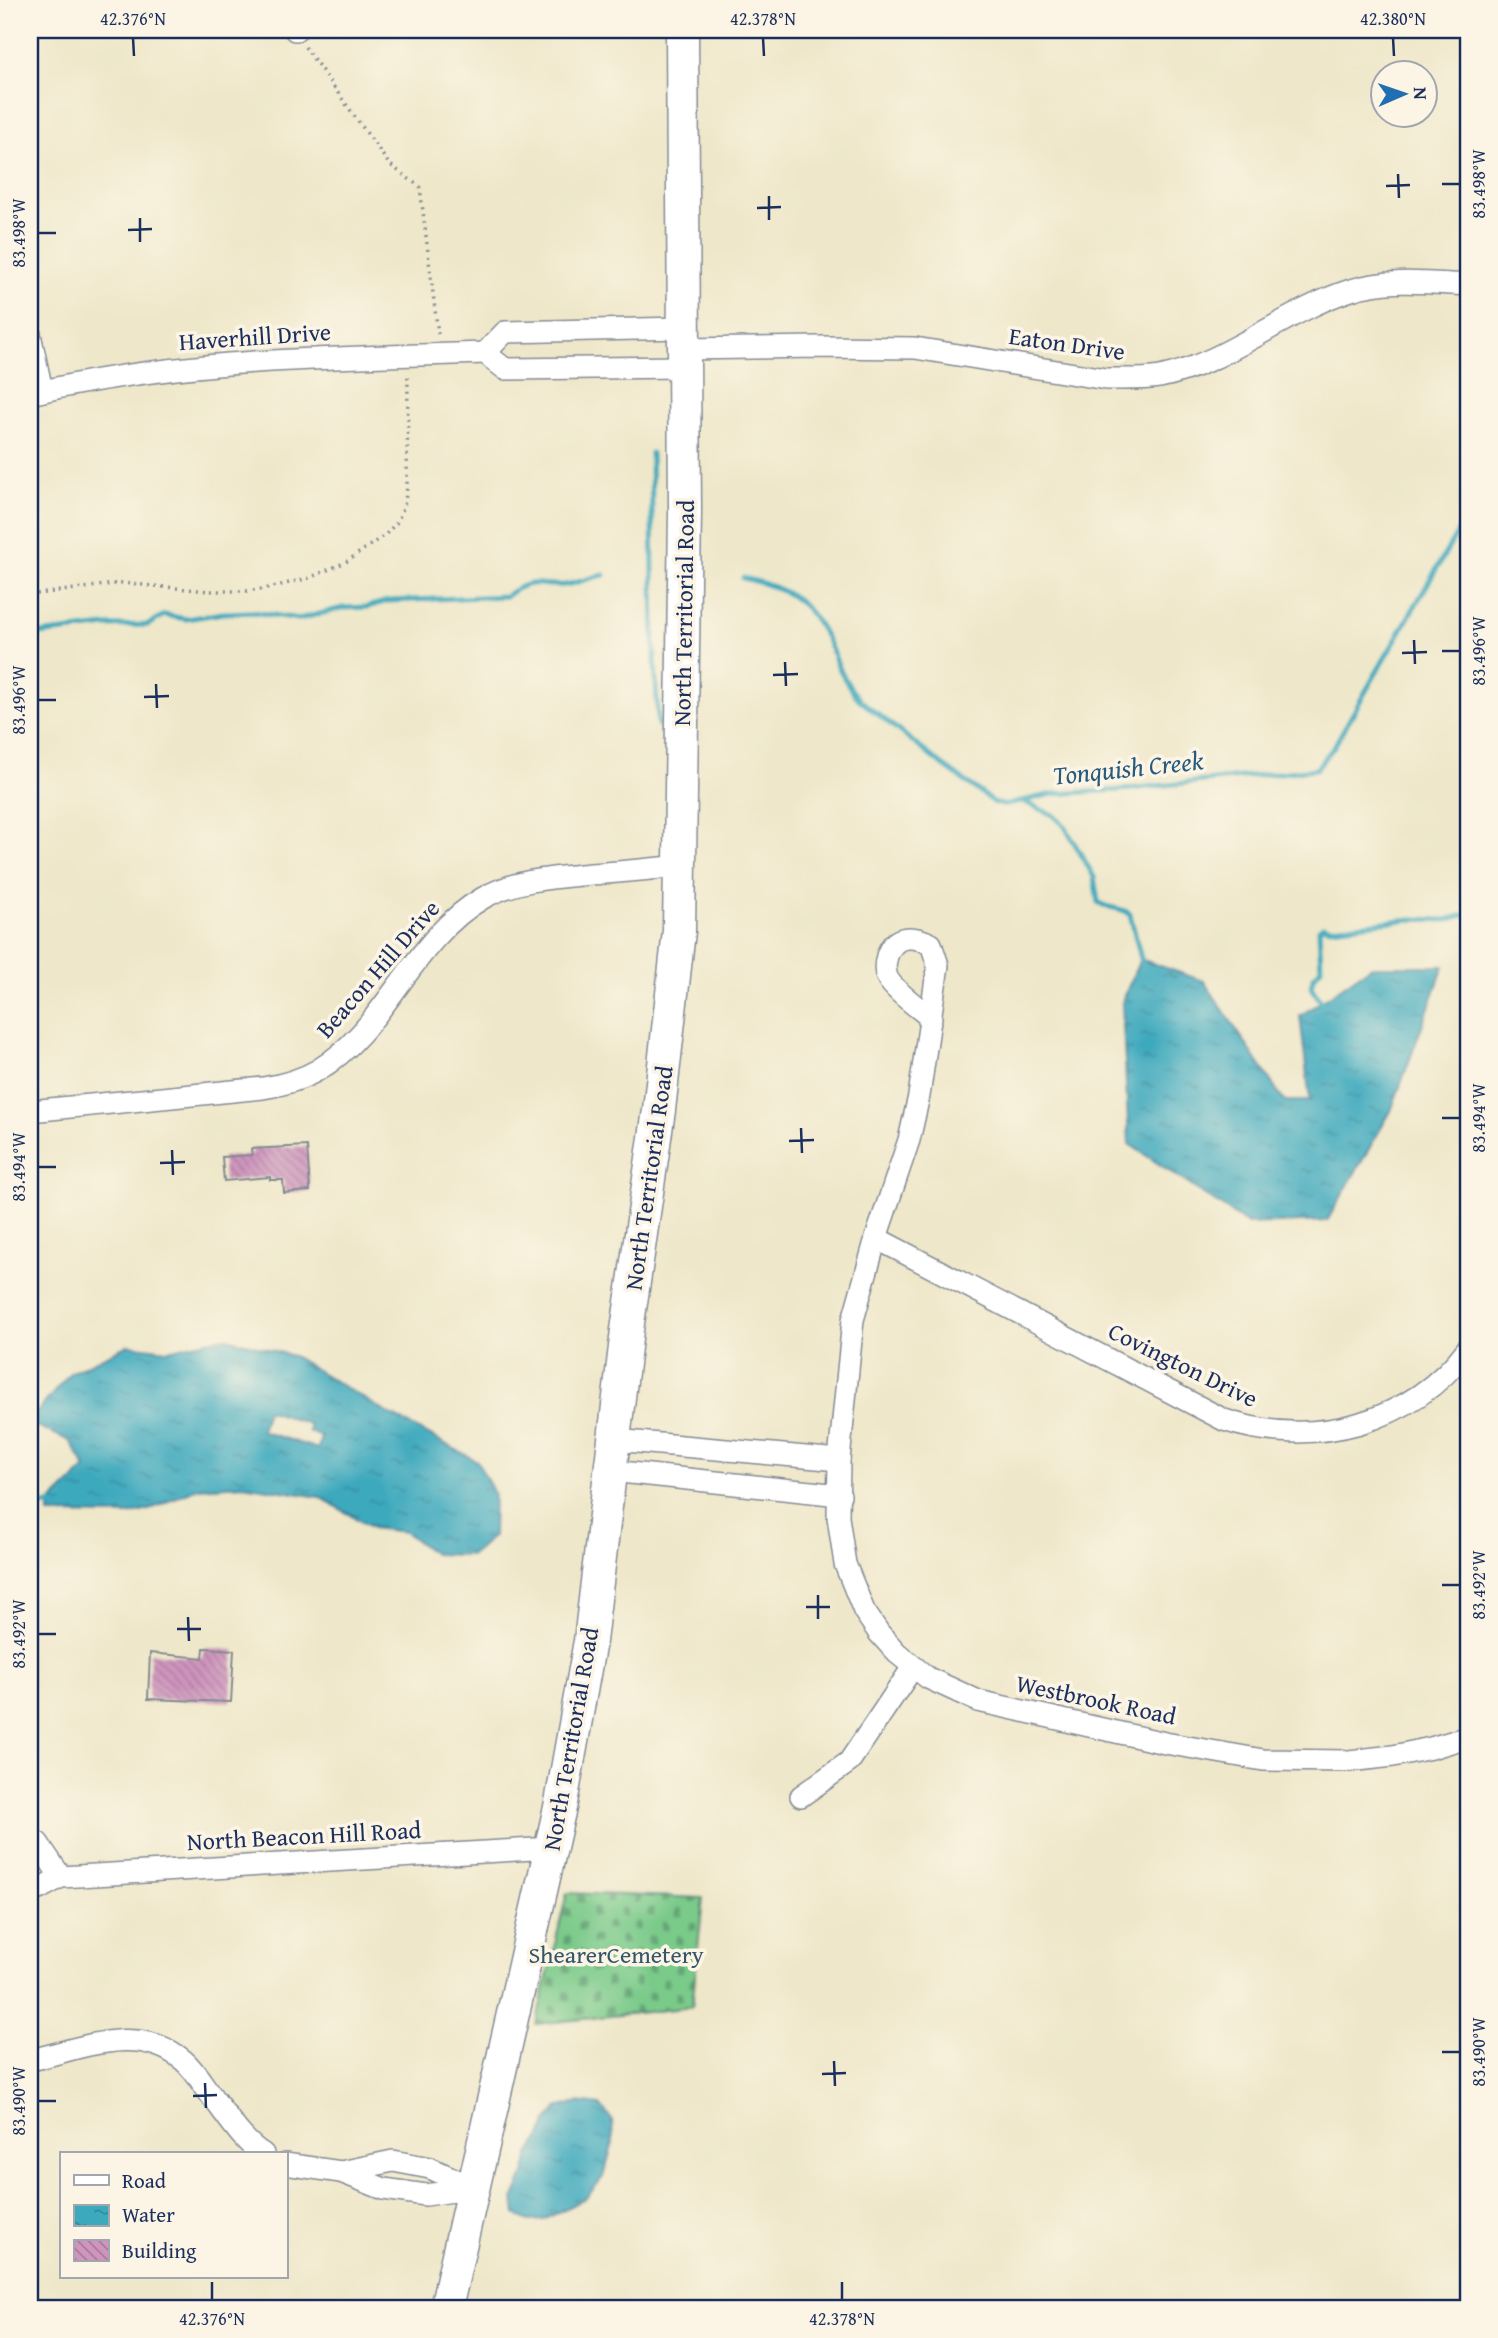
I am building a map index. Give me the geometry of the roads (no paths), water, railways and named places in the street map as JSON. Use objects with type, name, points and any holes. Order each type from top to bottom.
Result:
[{"type":"main road","name":"North Territorial Road","points":[[446,2308],[551,1848],[590,1641],[628,1330],[659,1110],[679,931],[685,512],[681,30]]},
{"type":"street","name":"Eaton Drive","points":[[682,348],[915,348],[1106,379],[1137,380],[1161,377],[1193,367],[1350,291],[1396,283],[1468,285]]},
{"type":"street","points":[[505,332],[682,348],[505,369],[485,353],[505,332]]},
{"type":"street","points":[[30,334],[36,392]]},
{"type":"street","name":"Haverhill Drive","points":[[36,392],[188,366],[253,361],[485,353]]},
{"type":"street","name":"Beacon Hill Drive","points":[[30,1111],[263,1088],[301,1079],[316,1072],[343,1052],[433,940],[462,912],[483,898],[509,886],[537,880],[681,866]]},
{"type":"street","name":"Westbrook Road","points":[[931,1018],[909,1140],[876,1238],[853,1320],[839,1460],[839,1538],[845,1564],[854,1590],[879,1633],[913,1667],[946,1688],[978,1701],[1165,1742],[1263,1760],[1349,1761],[1392,1756],[1468,1737]]},
{"type":"street","name":"Covington Drive","points":[[876,1238],[1224,1420],[1249,1428],[1300,1434],[1364,1422],[1396,1409],[1425,1391],[1452,1368],[1468,1348]]},
{"type":"street","points":[[615,1440],[839,1460]]},
{"type":"street","points":[[611,1471],[840,1495]]},
{"type":"street","points":[[801,1796],[849,1762],[913,1667]]},
{"type":"street","points":[[30,1839],[38,1843],[61,1877]]},
{"type":"street","name":"North Beacon Hill Road","points":[[30,1891],[61,1877],[551,1848]]},
{"type":"street","points":[[30,2060],[124,2040],[137,2039],[161,2046],[184,2061],[244,2138],[261,2152]]},
{"type":"street","points":[[341,2172],[393,2161],[430,2168],[474,2188]]},
{"type":"street","points":[[287,2164],[341,2172],[384,2189],[426,2195],[474,2188]]},
{"type":"water","points":[[1140,959],[1204,981],[1284,1101],[1310,1101],[1300,1016],[1372,966],[1444,966],[1391,1111],[1327,1221],[1248,1224],[1129,1144],[1122,1002]]},
{"type":"water","points":[[224,1337],[293,1356],[391,1415],[477,1461],[494,1493],[493,1536],[471,1555],[434,1554],[405,1532],[372,1528],[320,1497],[243,1485],[197,1488],[149,1510],[128,1515],[49,1514],[49,1504],[86,1468],[70,1441],[30,1423],[30,1420],[71,1372],[128,1345],[168,1350]],"holes":[[[267,1410],[309,1424],[309,1432],[321,1436],[318,1449],[261,1431]]]},
{"type":"water","points":[[578,2102],[600,2105],[612,2120],[613,2143],[603,2177],[587,2197],[544,2220],[529,2221],[516,2215],[514,2198],[529,2154],[558,2108]]},
{"type":"waterway","points":[[651,453],[658,725]]},
{"type":"waterway","name":"Tonquish Creek","points":[[743,578],[775,588],[799,602],[818,623],[844,678],[860,700],[937,761],[995,803],[1004,805],[1053,794],[1120,790],[1316,769],[1333,748],[1468,514]]},
{"type":"waterway","name":"Tonquish Creek","points":[[30,635],[107,626],[148,625],[164,615],[186,619],[223,613],[253,612],[299,619],[388,601],[506,596],[529,584],[565,585],[604,575]]},
{"type":"waterway","points":[[1022,801],[1053,815],[1064,825],[1094,877],[1098,902],[1130,914],[1142,963]]},
{"type":"waterway","points":[[1325,1007],[1311,987],[1313,978],[1321,968],[1319,929],[1323,926],[1331,928],[1411,919],[1446,920],[1468,914]]},
{"type":"waterway","points":[[30,1510],[49,1504]]},
{"type":"park label","name":"ShearerCemetery","points":[[616,1955]]}]
